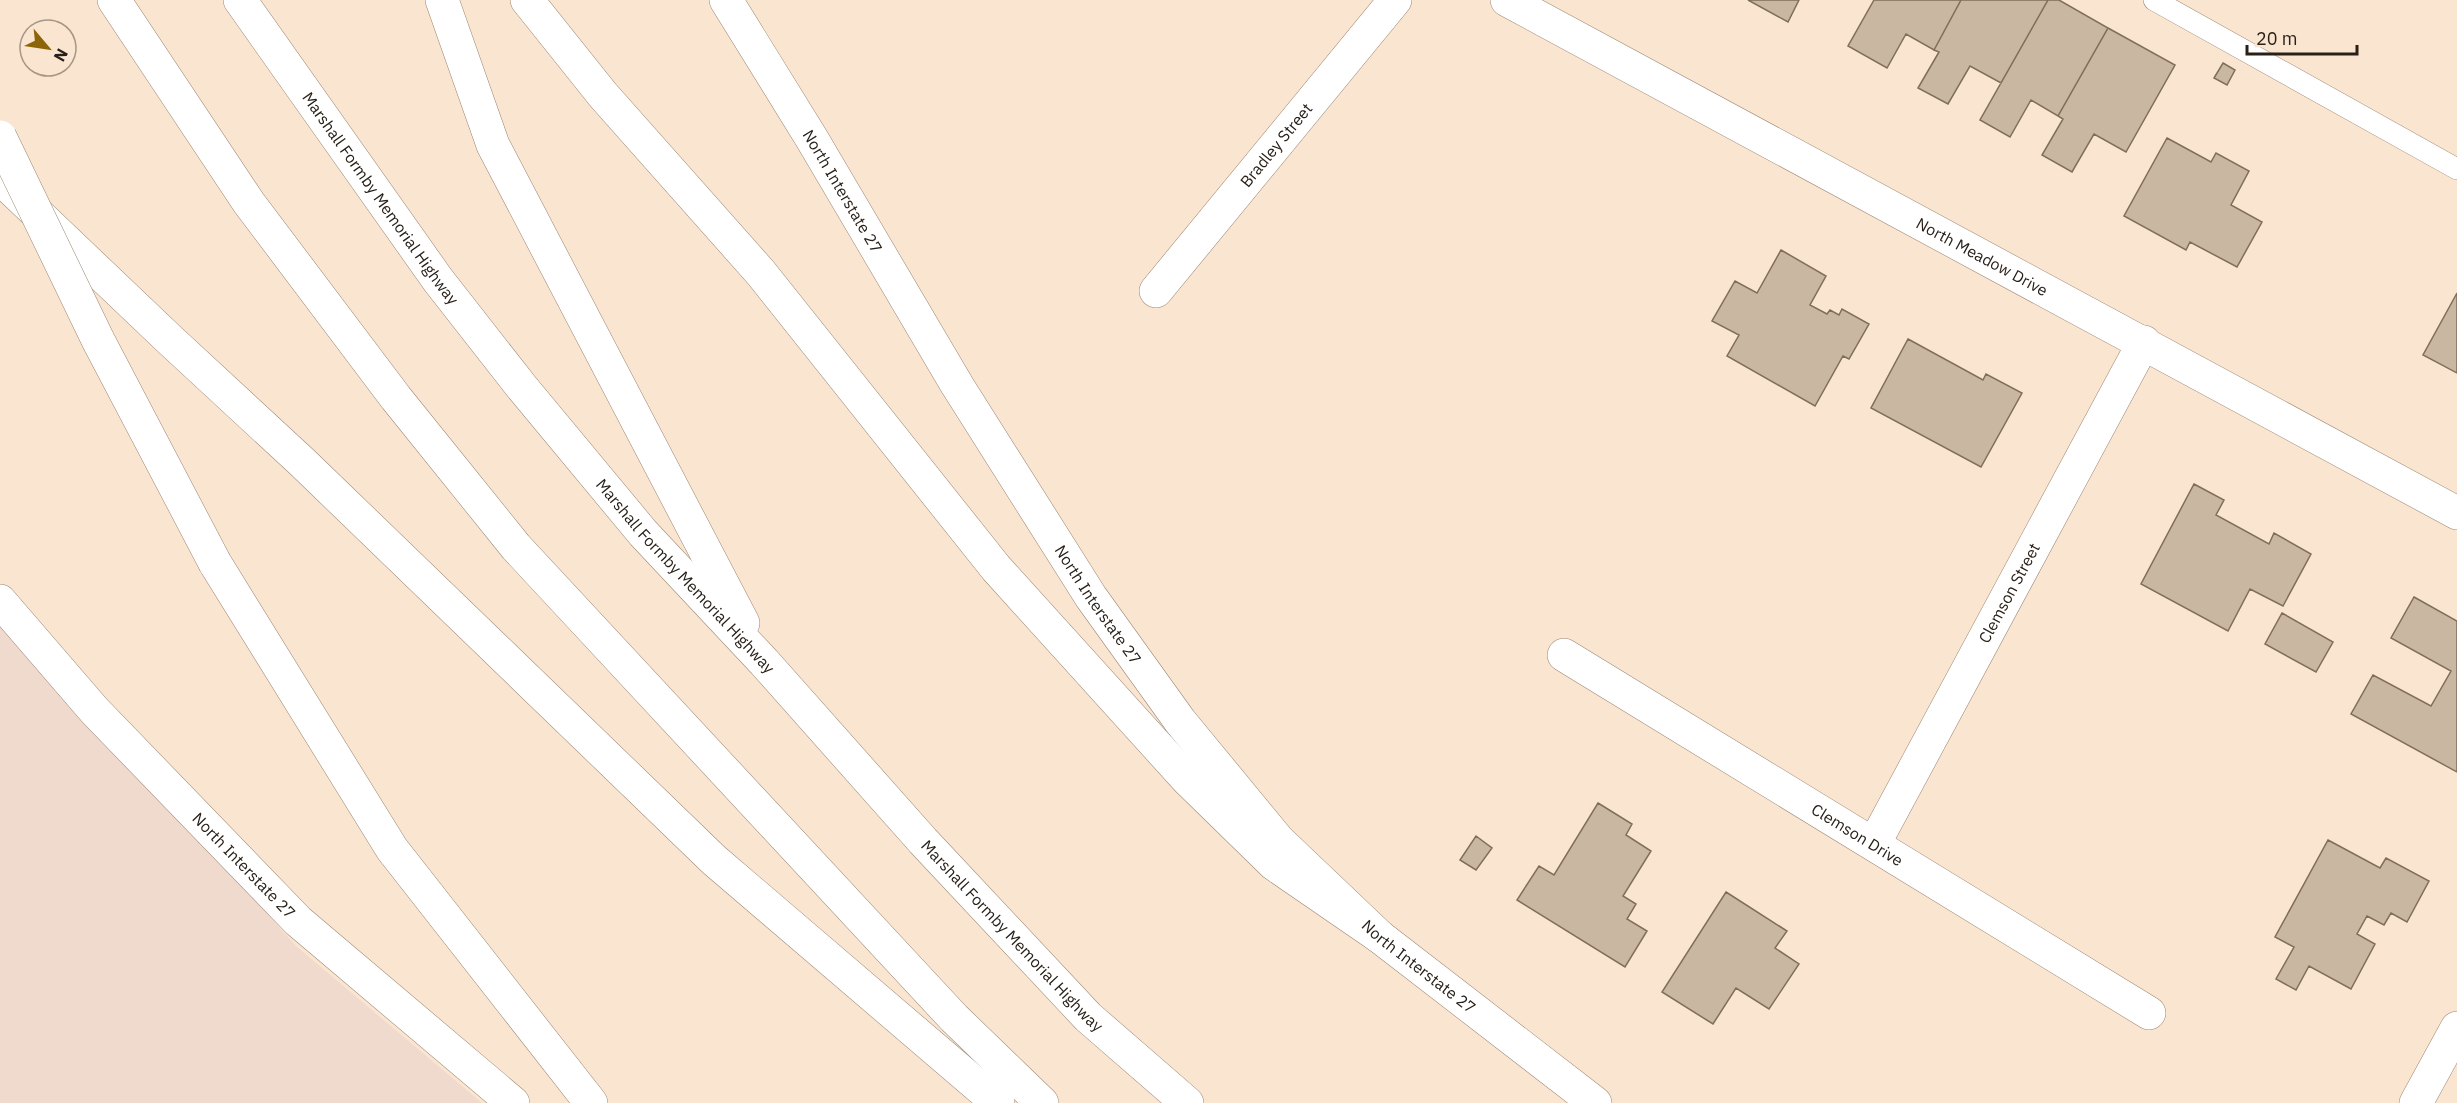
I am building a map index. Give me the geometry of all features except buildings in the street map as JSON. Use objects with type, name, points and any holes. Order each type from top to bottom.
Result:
[{"type":"main road","points":[[114,0],[249,203],[396,398],[516,547],[954,1018],[1042,1103]]},
{"type":"main road","name":"Marshall Formby Memorial Highway","points":[[240,0],[438,280],[521,386],[643,533],[764,662],[922,841],[1088,1017],[1187,1103]]},
{"type":"main road","points":[[442,0],[493,145],[764,662]]},
{"type":"main road","points":[[527,0],[603,95],[761,273],[996,568],[1186,779],[1274,864],[1380,937]]},
{"type":"main road","name":"North Interstate 27","points":[[726,0],[813,139],[957,386],[1090,597],[1180,721],[1278,840],[1380,937],[1595,1103]]},
{"type":"main road","name":"Bradley Street","points":[[1156,291],[1395,0]]},
{"type":"main road","name":"North Meadow Drive","points":[[1507,0],[2457,513]]},
{"type":"main road","points":[[0,137],[98,340],[215,563],[392,849],[591,1103]]},
{"type":"main road","points":[[0,178],[302,462],[714,860],[998,1103]]},
{"type":"main road","name":"Clemson Street","points":[[1874,844],[2144,342]]},
{"type":"main road","name":"North Interstate 27","points":[[0,601],[94,710],[298,921],[513,1103]]},
{"type":"main road","name":"Clemson Drive","points":[[1564,655],[2149,1013]]},
{"type":"main road","points":[[2416,1103],[2457,1028]]},
{"type":"lane","points":[[2154,0],[2457,168]]},
{"type":"shaded area","points":[[0,616],[296,946],[482,1103],[0,1103]]}]
